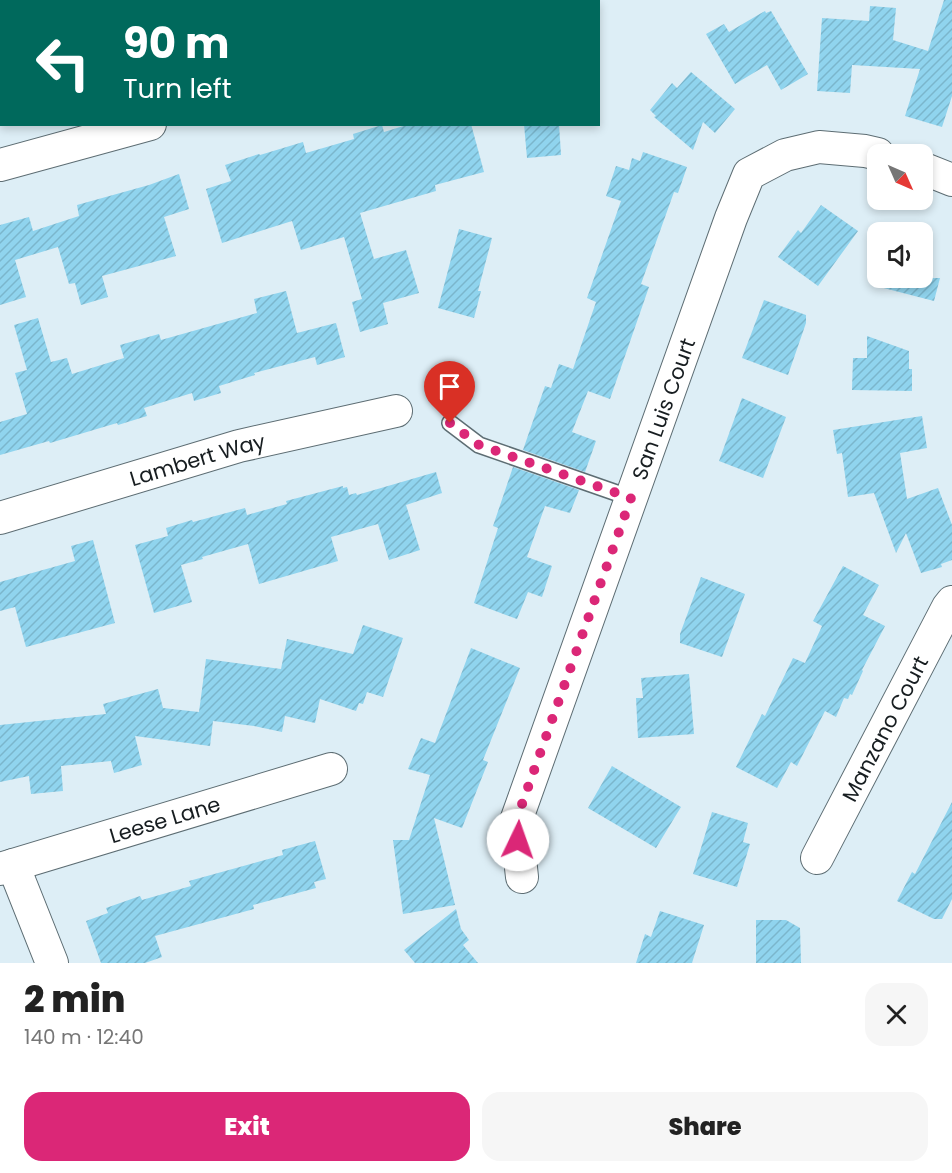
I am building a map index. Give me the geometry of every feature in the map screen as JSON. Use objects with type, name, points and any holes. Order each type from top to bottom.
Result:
[{"type":"street","points":[[0,165],[143,126]]},
{"type":"street","name":"San Luis Court","points":[[522,877],[516,821],[731,218],[749,174],[785,155],[819,147],[867,151]]},
{"type":"street","points":[[933,172],[952,180]]},
{"type":"street","name":"Lambert Way","points":[[0,518],[239,446],[396,411]]},
{"type":"street","name":"Manzano Court","points":[[817,858],[952,602]]},
{"type":"street","name":"Leese Lane","points":[[6,867],[331,769]]},
{"type":"street","points":[[6,867],[52,963]]},
{"type":"lane","points":[[450,423],[479,445],[631,498]]},
{"type":"building","points":[[944,0],[952,0],[952,96],[942,127],[905,116],[920,69],[852,65],[850,93],[817,91],[822,18],[869,21],[870,6],[896,8],[893,40],[928,51]]},
{"type":"building","points":[[765,11],[766,13],[771,11],[808,74],[781,90],[767,65],[735,84],[706,34],[724,24],[729,32]]},
{"type":"building","points":[[691,72],[735,109],[715,133],[703,122],[693,150],[654,117],[656,116],[650,110],[672,83],[677,88]]},
{"type":"building","points":[[379,126],[382,126],[384,132],[404,126],[472,126],[484,172],[435,185],[436,191],[360,213],[374,259],[406,250],[419,293],[383,303],[388,324],[360,332],[352,302],[362,299],[344,237],[301,250],[292,221],[222,243],[206,189],[231,181],[225,165],[259,154],[303,142],[306,153],[354,139],[353,134]]},
{"type":"building","points":[[524,126],[559,126],[561,155],[527,158]]},
{"type":"building","points":[[643,152],[687,167],[678,193],[674,192],[641,284],[649,287],[610,399],[588,391],[572,432],[596,441],[585,472],[523,450],[545,386],[551,388],[559,364],[573,369],[596,302],[587,298],[621,201],[606,196],[616,166],[629,170],[632,158],[640,161]]},
{"type":"building","points":[[179,174],[189,209],[164,217],[176,256],[102,276],[108,297],[81,305],[75,283],[69,284],[58,247],[15,260],[26,297],[0,305],[0,225],[29,217],[33,231],[79,216],[77,205],[149,185]]},
{"type":"building","points":[[821,205],[858,231],[818,286],[778,257],[798,230],[801,233]]},
{"type":"building","points":[[459,229],[492,238],[478,291],[481,291],[474,318],[438,308]]},
{"type":"building","points":[[933,278],[940,278],[934,301],[884,288],[933,288]]},
{"type":"building","points":[[286,291],[297,333],[336,323],[345,357],[317,365],[315,357],[254,373],[255,375],[219,386],[221,393],[194,401],[192,393],[144,408],[147,416],[0,455],[0,422],[27,414],[15,373],[27,370],[14,325],[38,318],[51,362],[67,358],[72,374],[124,358],[120,345],[159,334],[161,340],[257,313],[254,299]]},
{"type":"building","points":[[764,300],[806,315],[806,323],[788,375],[742,358]]},
{"type":"building","points":[[867,336],[909,351],[912,391],[852,390],[853,358],[867,358]]},
{"type":"building","points":[[742,398],[786,417],[763,478],[719,461]]},
{"type":"building","points":[[922,416],[927,448],[900,453],[907,499],[938,488],[952,525],[952,560],[941,564],[942,567],[921,573],[906,533],[896,553],[874,493],[848,497],[842,453],[837,454],[833,430]]},
{"type":"building","points":[[513,467],[579,490],[570,513],[545,506],[527,557],[552,566],[542,597],[528,592],[517,619],[474,603],[498,528],[493,526]]},
{"type":"building","points":[[436,472],[442,493],[406,505],[420,550],[389,560],[378,524],[331,537],[338,561],[259,584],[248,544],[181,565],[192,602],[154,613],[135,545],[168,536],[166,528],[245,508],[247,515],[287,504],[286,501],[343,486],[343,488],[347,487],[349,495],[356,493],[357,495]]},
{"type":"building","points":[[93,540],[115,623],[26,647],[15,607],[0,611],[0,582],[75,561],[71,546]]},
{"type":"building","points":[[843,566],[879,585],[863,615],[885,626],[852,695],[850,694],[848,699],[844,698],[836,717],[825,711],[797,766],[791,762],[777,788],[736,767],[762,714],[765,716],[793,658],[805,663],[822,626],[813,621]]},
{"type":"building","points":[[701,577],[745,594],[722,657],[680,643],[680,634]]},
{"type":"building","points":[[363,625],[403,638],[383,697],[367,692],[363,704],[359,703],[356,711],[320,699],[315,723],[285,716],[282,732],[213,721],[210,746],[135,736],[142,765],[114,773],[111,761],[61,766],[63,791],[31,794],[29,776],[0,782],[0,725],[106,714],[103,704],[158,689],[163,708],[199,712],[206,659],[281,669],[287,639],[353,654]]},
{"type":"building","points":[[471,648],[520,668],[483,760],[488,762],[462,828],[434,818],[455,905],[403,914],[393,840],[409,840],[430,775],[408,769],[421,738],[435,743]]},
{"type":"building","points":[[689,674],[694,734],[638,738],[636,698],[643,698],[641,678]]},
{"type":"building","points":[[612,766],[681,807],[656,848],[588,808]]},
{"type":"building","points":[[952,802],[952,899],[942,919],[934,919],[897,901],[912,872],[915,874]]},
{"type":"building","points":[[712,812],[748,823],[743,842],[750,844],[737,887],[693,874]]},
{"type":"building","points":[[315,841],[326,879],[314,882],[316,888],[253,905],[254,909],[155,936],[162,957],[145,963],[101,963],[86,921],[108,913],[106,908],[140,896],[142,900],[191,886],[189,881],[283,855],[282,850]]},
{"type":"building","points":[[456,909],[461,929],[469,940],[463,945],[478,963],[415,963],[404,950]]},
{"type":"building","points":[[660,911],[704,925],[692,963],[636,963],[645,934],[651,937]]},
{"type":"building","points":[[756,920],[786,920],[800,928],[801,963],[756,963]]},
{"type":"route","points":[[450,423],[479,445],[631,498],[516,821],[518,840]]}]
